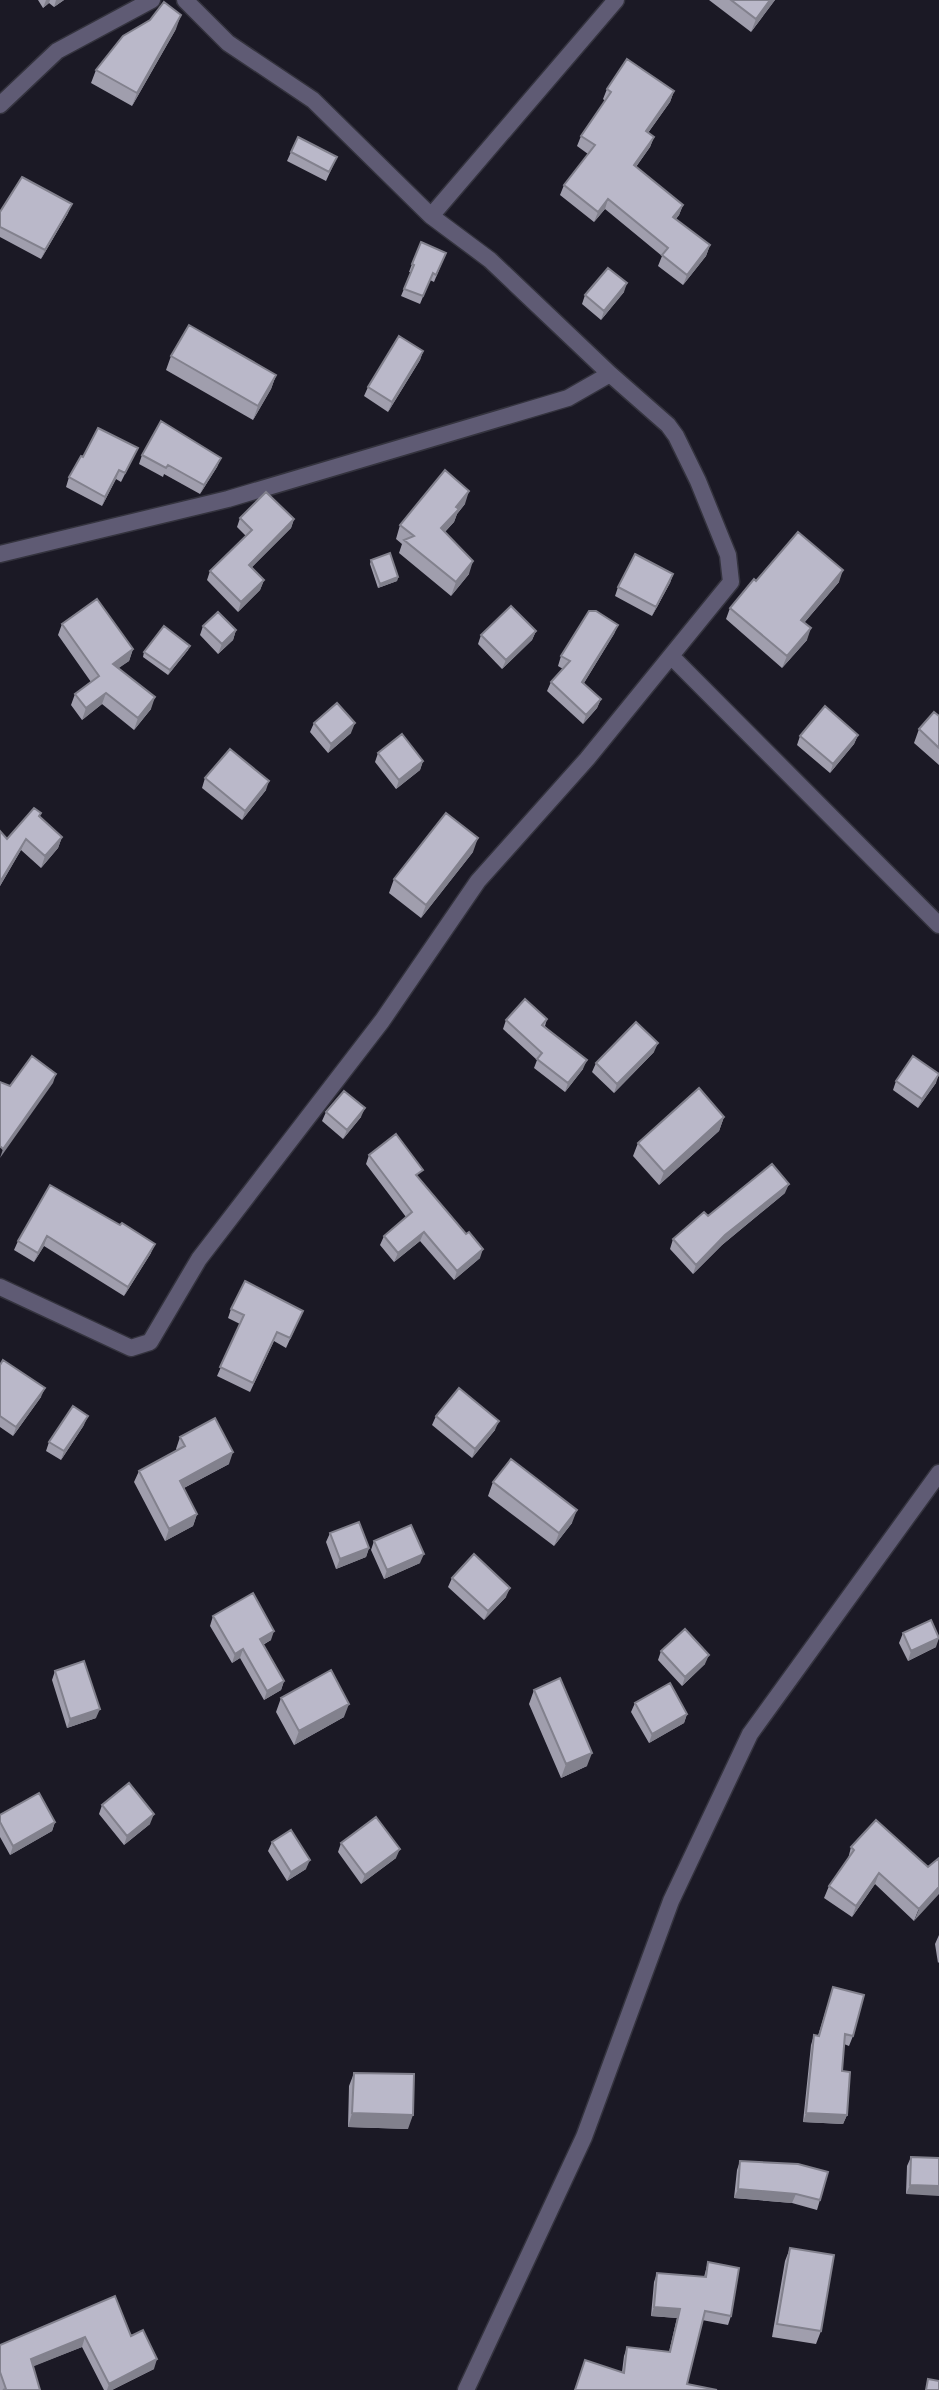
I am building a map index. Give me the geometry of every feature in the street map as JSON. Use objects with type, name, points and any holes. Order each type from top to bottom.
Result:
[{"type":"street","points":[[0,105],[57,51],[152,0]]},
{"type":"street","points":[[0,1287],[131,1348],[150,1342],[199,1259],[382,1021],[478,881],[587,759],[731,582],[728,555],[698,481],[668,425],[490,260],[431,216],[313,100],[228,43],[185,0]]},
{"type":"street","points":[[431,216],[616,0]]},
{"type":"street","points":[[0,554],[228,499],[568,398],[610,374]]},
{"type":"street","points":[[671,656],[939,925]]},
{"type":"street","points":[[466,2390],[584,2137],[671,1901],[750,1734],[939,1473]]},
{"type":"building","points":[[731,0],[770,0],[756,19]]},
{"type":"building","points":[[164,2],[181,15],[137,93],[96,70],[123,36],[150,20]]},
{"type":"building","points":[[627,59],[674,91],[646,131],[654,137],[634,165],[683,205],[673,217],[710,245],[687,275],[662,255],[668,248],[608,199],[598,212],[564,185],[595,145],[581,136],[611,92],[607,89]]},
{"type":"building","points":[[298,137],[337,157],[329,172],[291,152]]},
{"type":"building","points":[[22,177],[72,204],[45,250],[0,227],[0,212]]},
{"type":"building","points":[[421,242],[446,253],[423,296],[404,289]]},
{"type":"building","points":[[608,268],[627,283],[604,311],[585,295]]},
{"type":"building","points":[[189,325],[276,375],[258,406],[171,356]]},
{"type":"building","points":[[399,336],[423,351],[392,402],[368,387]]},
{"type":"building","points":[[161,421],[221,458],[204,485],[142,455]]},
{"type":"building","points":[[98,428],[138,448],[125,473],[119,470],[105,497],[69,477]]},
{"type":"building","points":[[445,470],[469,491],[456,507],[459,509],[441,528],[473,561],[456,582],[404,540],[414,536],[400,525]]},
{"type":"building","points":[[266,492],[294,519],[249,565],[264,580],[241,602],[210,571],[252,530],[240,518]]},
{"type":"building","points":[[798,532],[843,570],[801,620],[811,628],[787,656],[730,608]]},
{"type":"building","points":[[390,553],[398,577],[380,584],[371,560]]},
{"type":"building","points":[[635,554],[673,574],[656,607],[618,587]]},
{"type":"building","points":[[97,599],[133,649],[113,664],[155,697],[138,718],[106,693],[86,708],[75,694],[99,676],[62,624]]},
{"type":"building","points":[[511,606],[536,631],[506,660],[481,635]]},
{"type":"building","points":[[589,611],[596,611],[618,625],[582,682],[601,699],[586,715],[551,682],[570,661],[561,656]]},
{"type":"building","points":[[218,612],[236,630],[222,644],[203,626]]},
{"type":"building","points":[[164,626],[190,646],[170,670],[144,652]]},
{"type":"building","points":[[337,703],[355,723],[331,744],[314,723]]},
{"type":"building","points":[[825,706],[858,735],[833,764],[800,736]]},
{"type":"building","points":[[934,712],[939,716],[939,748],[919,729]]},
{"type":"building","points":[[402,734],[423,761],[399,780],[378,753]]},
{"type":"building","points":[[230,749],[269,781],[245,811],[205,778]]},
{"type":"building","points":[[34,808],[62,837],[45,856],[26,839],[0,882],[0,831],[7,839]]},
{"type":"building","points":[[446,813],[478,838],[426,905],[394,879]]},
{"type":"building","points":[[525,999],[547,1019],[542,1025],[587,1060],[568,1083],[537,1059],[542,1053],[506,1020]]},
{"type":"building","points":[[636,1022],[658,1043],[617,1084],[596,1063]]},
{"type":"building","points":[[32,1056],[56,1074],[3,1149],[0,1146],[0,1082],[10,1086]]},
{"type":"building","points":[[913,1056],[939,1074],[922,1099],[896,1081]]},
{"type":"building","points":[[699,1088],[724,1117],[664,1172],[638,1143]]},
{"type":"building","points":[[344,1091],[365,1108],[347,1130],[326,1112]]},
{"type":"building","points":[[396,1134],[423,1170],[416,1175],[466,1234],[469,1232],[483,1249],[457,1271],[424,1232],[398,1253],[384,1236],[412,1212],[369,1155]]},
{"type":"building","points":[[772,1164],[789,1184],[725,1235],[696,1265],[673,1239],[704,1212],[708,1216]]},
{"type":"building","points":[[50,1185],[155,1244],[128,1287],[47,1236],[38,1253],[18,1241]]},
{"type":"building","points":[[245,1281],[303,1311],[290,1338],[277,1332],[253,1383],[220,1367],[244,1315],[231,1309]]},
{"type":"building","points":[[3,1360],[45,1388],[16,1427],[0,1416],[0,1365]]},
{"type":"building","points":[[459,1388],[499,1421],[475,1449],[436,1416]]},
{"type":"building","points":[[73,1406],[88,1416],[64,1451],[49,1442]]},
{"type":"building","points":[[215,1418],[233,1452],[180,1481],[197,1514],[169,1529],[139,1471],[185,1446],[180,1437]]},
{"type":"building","points":[[511,1459],[577,1510],[559,1533],[493,1482]]},
{"type":"building","points":[[359,1522],[369,1548],[340,1559],[330,1533]]},
{"type":"building","points":[[411,1525],[424,1554],[387,1570],[374,1541]]},
{"type":"building","points":[[474,1554],[510,1588],[488,1611],[452,1578]]},
{"type":"building","points":[[253,1593],[274,1631],[260,1639],[284,1681],[267,1691],[243,1649],[235,1654],[213,1616]]},
{"type":"building","points":[[931,1620],[939,1638],[911,1651],[903,1633]]},
{"type":"building","points":[[685,1629],[709,1655],[685,1677],[661,1651]]},
{"type":"building","points":[[84,1661],[100,1709],[70,1719],[55,1671]]},
{"type":"building","points":[[331,1670],[349,1704],[299,1731],[281,1698]]},
{"type":"building","points":[[560,1678],[592,1753],[566,1764],[534,1690]]},
{"type":"building","points":[[670,1683],[687,1714],[652,1734],[635,1703]]},
{"type":"building","points":[[129,1783],[154,1814],[127,1836],[102,1805]]},
{"type":"building","points":[[39,1793],[55,1822],[13,1846],[0,1822],[0,1815]]},
{"type":"building","points":[[376,1817],[400,1849],[365,1875],[341,1843]]},
{"type":"building","points":[[876,1820],[928,1867],[939,1858],[939,1887],[919,1909],[879,1873],[856,1906],[829,1886],[854,1850],[851,1847]]},
{"type":"building","points":[[291,1830],[310,1860],[291,1872],[272,1842]]},
{"type":"building","points":[[833,1987],[864,1995],[853,2036],[845,2034],[842,2071],[850,2072],[847,2115],[806,2113],[814,2035],[819,2036]]},
{"type":"building","points":[[354,2073],[414,2074],[413,2115],[352,2113]]},
{"type":"building","points":[[911,2157],[939,2158],[939,2186],[910,2185]]},
{"type":"building","points":[[740,2161],[798,2164],[828,2172],[820,2200],[796,2194],[738,2189]]},
{"type":"building","points":[[790,2248],[834,2255],[821,2331],[777,2324]]},
{"type":"building","points":[[708,2262],[739,2268],[731,2316],[705,2311],[687,2384],[717,2390],[575,2390],[585,2360],[624,2373],[627,2347],[670,2352],[680,2309],[654,2307],[657,2273],[706,2277]]},
{"type":"building","points":[[115,2296],[131,2336],[143,2330],[157,2359],[109,2384],[85,2337],[31,2359],[40,2390],[3,2390],[6,2389],[0,2372],[0,2345]]},
{"type":"building","points":[[928,2379],[939,2381],[939,2390],[926,2390]]}]
